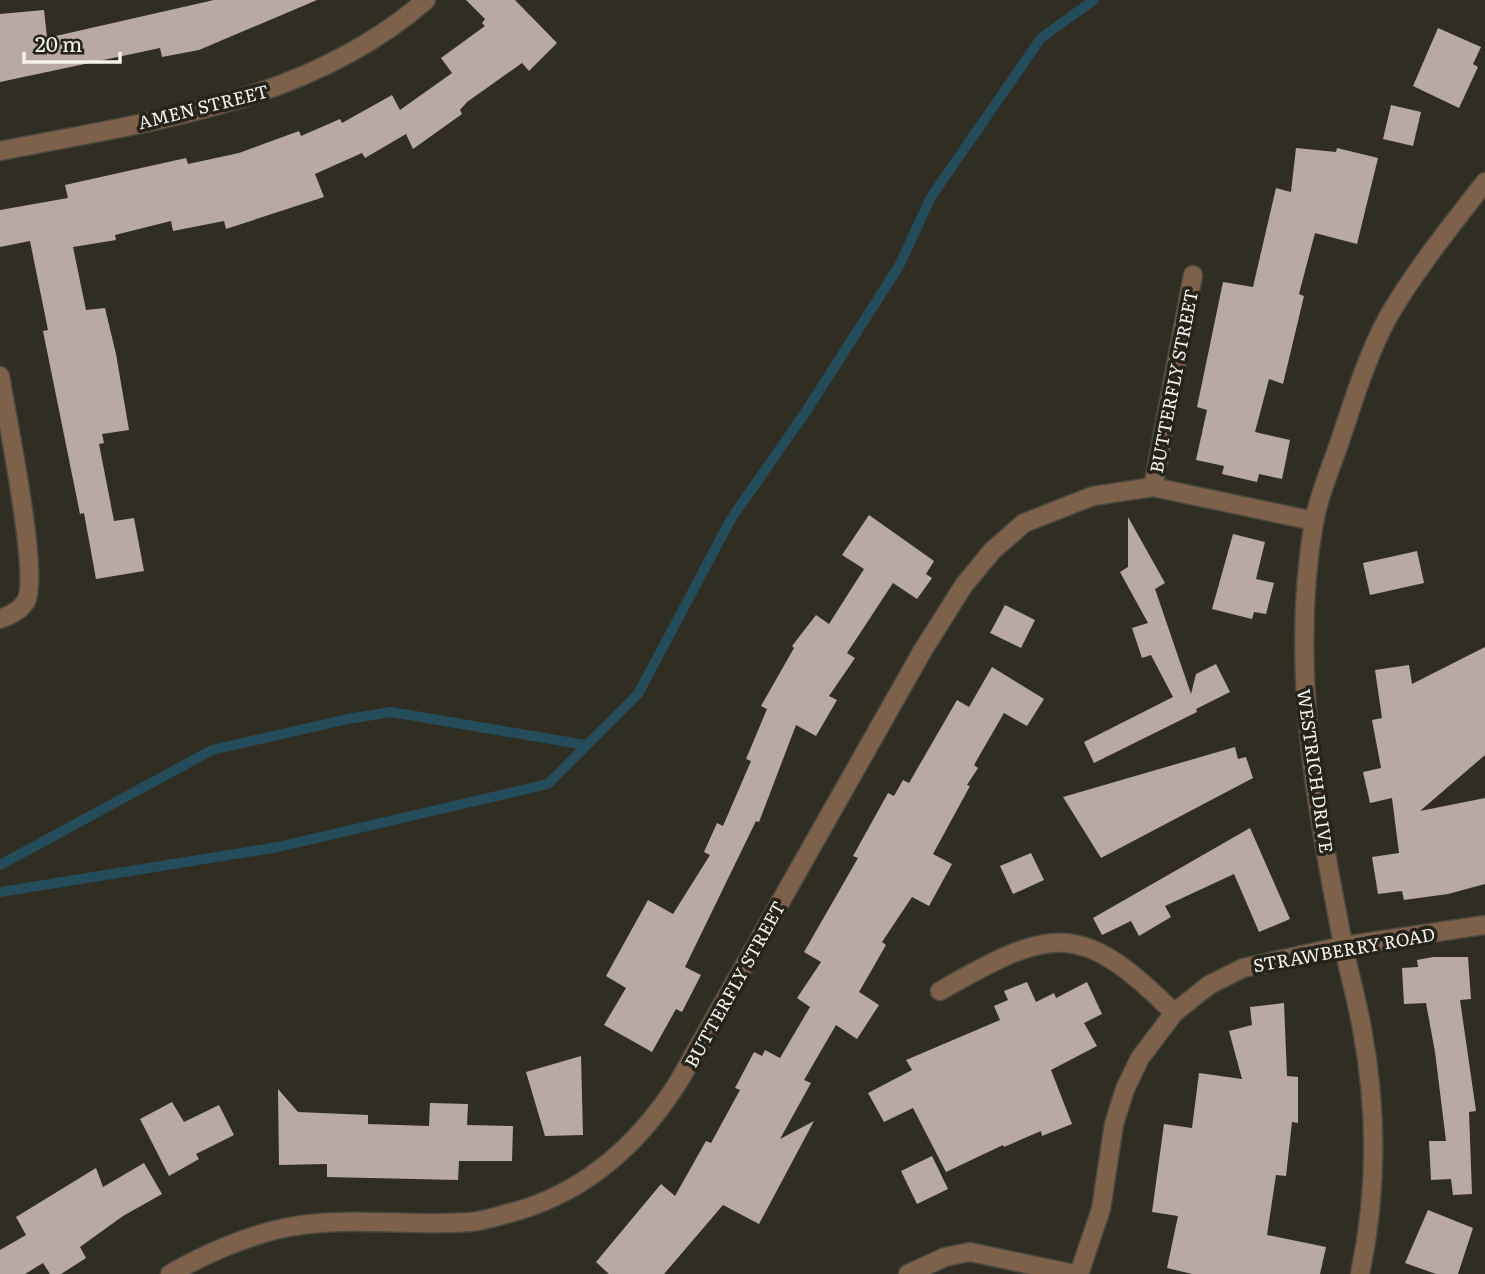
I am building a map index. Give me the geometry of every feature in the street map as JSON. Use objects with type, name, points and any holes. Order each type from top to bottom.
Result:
[{"type":"street","name":"AMEN STREET","points":[[0,151],[142,122],[263,93],[330,66],[400,23],[426,0]]},
{"type":"street","name":"WESTRICH DRIVE","points":[[1360,1274],[1368,1233],[1374,1134],[1362,1031],[1343,946],[1314,780],[1304,700],[1304,617],[1314,521],[1357,388],[1387,319],[1430,253],[1485,182]]},
{"type":"street","name":"BUTTERFLY STREET","points":[[1153,487],[1193,275]]},
{"type":"street","points":[[0,376],[30,565],[27,600],[18,612],[0,619]]},
{"type":"street","name":"BUTTERFLY STREET","points":[[170,1274],[255,1237],[283,1228],[319,1223],[472,1222],[543,1204],[590,1179],[633,1142],[659,1114],[923,650],[964,585],[993,550],[1024,523],[1093,496],[1153,487],[1314,521]]},
{"type":"street","name":"STRAWBERRY ROAD","points":[[1079,1274],[1101,1209],[1114,1124],[1125,1089],[1140,1058],[1174,1013],[1209,985],[1243,968],[1343,946],[1485,925]]},
{"type":"street","points":[[940,991],[1018,950],[1058,942],[1073,942],[1105,953],[1147,986],[1174,1013]]},
{"type":"street","points":[[908,1274],[945,1257],[970,1252],[1074,1274]]},
{"type":"building","points":[[214,0],[317,0],[199,50],[162,57],[160,48],[0,82],[0,14],[44,10],[47,38]]},
{"type":"building","points":[[466,0],[515,0],[557,43],[529,71],[522,63],[467,102],[460,110],[462,114],[413,149],[406,134],[365,158],[362,153],[315,174],[324,197],[226,229],[224,221],[173,231],[171,221],[115,235],[116,240],[73,247],[86,310],[105,308],[116,354],[129,430],[102,434],[104,443],[99,444],[114,521],[134,518],[144,571],[96,579],[43,331],[48,330],[30,241],[0,247],[0,210],[68,198],[65,185],[186,158],[188,164],[239,153],[299,131],[301,136],[340,119],[342,123],[392,95],[400,110],[452,73],[441,58],[485,26],[482,23],[485,19]]},
{"type":"building","points":[[1438,28],[1481,47],[1473,64],[1478,67],[1459,108],[1413,86]]},
{"type":"building","points":[[1391,105],[1421,112],[1413,146],[1383,139]]},
{"type":"building","points":[[1296,148],[1336,152],[1337,148],[1378,158],[1357,244],[1315,233],[1299,294],[1304,296],[1283,384],[1269,379],[1255,432],[1290,440],[1282,479],[1259,474],[1257,482],[1222,474],[1224,466],[1196,460],[1207,410],[1197,407],[1223,282],[1253,287],[1276,188],[1291,192]]},
{"type":"building","points":[[869,515],[934,561],[926,574],[932,578],[917,599],[893,583],[847,653],[855,658],[829,696],[837,700],[816,736],[796,725],[759,822],[756,821],[685,967],[701,975],[682,1012],[676,1009],[652,1052],[604,1025],[626,988],[606,976],[648,900],[673,914],[710,855],[704,852],[717,823],[723,826],[751,761],[746,759],[767,709],[761,706],[794,648],[792,646],[816,615],[829,624],[864,569],[842,555]]},
{"type":"building","points":[[1128,517],[1165,583],[1155,589],[1191,694],[1196,674],[1216,664],[1230,692],[1196,709],[1197,712],[1094,763],[1084,742],[1173,697],[1151,655],[1142,658],[1132,628],[1148,623],[1120,572],[1128,567]]},
{"type":"building","points":[[1233,534],[1265,542],[1256,579],[1274,583],[1266,614],[1254,612],[1252,619],[1212,609]]},
{"type":"building","points":[[1417,551],[1424,583],[1370,595],[1363,563]]},
{"type":"building","points":[[1005,605],[1035,620],[1021,648],[990,633]]},
{"type":"building","points":[[1485,647],[1485,755],[1420,811],[1485,798],[1485,884],[1448,894],[1404,900],[1402,891],[1378,894],[1372,857],[1399,853],[1392,798],[1370,803],[1363,772],[1381,768],[1372,720],[1382,718],[1375,670],[1409,665],[1412,684]]},
{"type":"building","points":[[992,667],[1044,699],[1027,726],[1004,713],[974,765],[978,768],[967,785],[970,786],[933,854],[952,864],[929,906],[912,897],[882,942],[886,945],[859,992],[879,1005],[857,1039],[836,1025],[804,1080],[811,1083],[780,1139],[814,1121],[759,1224],[723,1205],[664,1274],[609,1274],[596,1262],[661,1184],[675,1196],[706,1141],[711,1143],[740,1090],[735,1088],[754,1052],[762,1056],[765,1050],[780,1058],[810,1007],[797,998],[821,962],[804,952],[858,858],[853,856],[888,793],[894,796],[903,780],[909,783],[957,700],[969,707]]},
{"type":"building","points":[[1235,747],[1238,759],[1246,757],[1253,778],[1101,858],[1063,797]]},
{"type":"building","points":[[1250,828],[1290,919],[1259,932],[1234,874],[1165,906],[1171,917],[1139,936],[1131,921],[1102,935],[1093,918]]},
{"type":"building","points":[[1031,853],[1044,880],[1013,894],[1000,866]]},
{"type":"building","points":[[1468,957],[1471,999],[1460,1000],[1476,1111],[1469,1112],[1472,1194],[1453,1195],[1451,1179],[1431,1180],[1429,1141],[1446,1141],[1435,1052],[1426,1003],[1404,1004],[1402,968],[1418,967],[1417,960]]},
{"type":"building","points":[[1027,982],[1036,1002],[1054,993],[1056,998],[1087,982],[1102,1014],[1084,1023],[1097,1046],[1051,1070],[1072,1124],[1042,1136],[1041,1131],[1004,1147],[1003,1145],[946,1172],[913,1108],[884,1122],[868,1093],[912,1070],[906,1060],[1000,1020],[994,1006],[1008,1000],[1004,991]]},
{"type":"building","points":[[1284,1003],[1287,1076],[1298,1077],[1298,1123],[1292,1122],[1286,1176],[1276,1175],[1267,1235],[1326,1247],[1320,1274],[1192,1274],[1167,1268],[1178,1216],[1152,1212],[1164,1124],[1192,1128],[1199,1073],[1242,1079],[1229,1031],[1252,1025],[1250,1007]]},
{"type":"building","points":[[581,1056],[583,1135],[545,1136],[526,1072]]},
{"type":"building","points":[[278,1089],[298,1112],[368,1115],[368,1124],[429,1126],[430,1103],[468,1104],[467,1125],[513,1126],[512,1161],[459,1161],[458,1180],[327,1177],[327,1164],[279,1165]]},
{"type":"building","points":[[172,1102],[184,1122],[219,1105],[234,1135],[196,1154],[199,1159],[169,1176],[140,1119]]},
{"type":"building","points":[[932,1156],[948,1189],[917,1204],[901,1171]]},
{"type":"building","points":[[144,1163],[162,1194],[123,1216],[80,1247],[86,1258],[61,1274],[50,1274],[43,1263],[25,1274],[0,1274],[0,1250],[26,1235],[16,1217],[96,1168],[103,1187]]},
{"type":"building","points":[[1428,1210],[1473,1228],[1458,1274],[1436,1274],[1405,1263]]},
{"type":"waterway","points":[[0,892],[278,847],[548,784],[638,694],[731,519],[805,413],[899,266],[931,197],[1041,38],[1094,0]]},
{"type":"waterway","points":[[0,865],[212,750],[348,719],[391,712],[586,745]]}]
